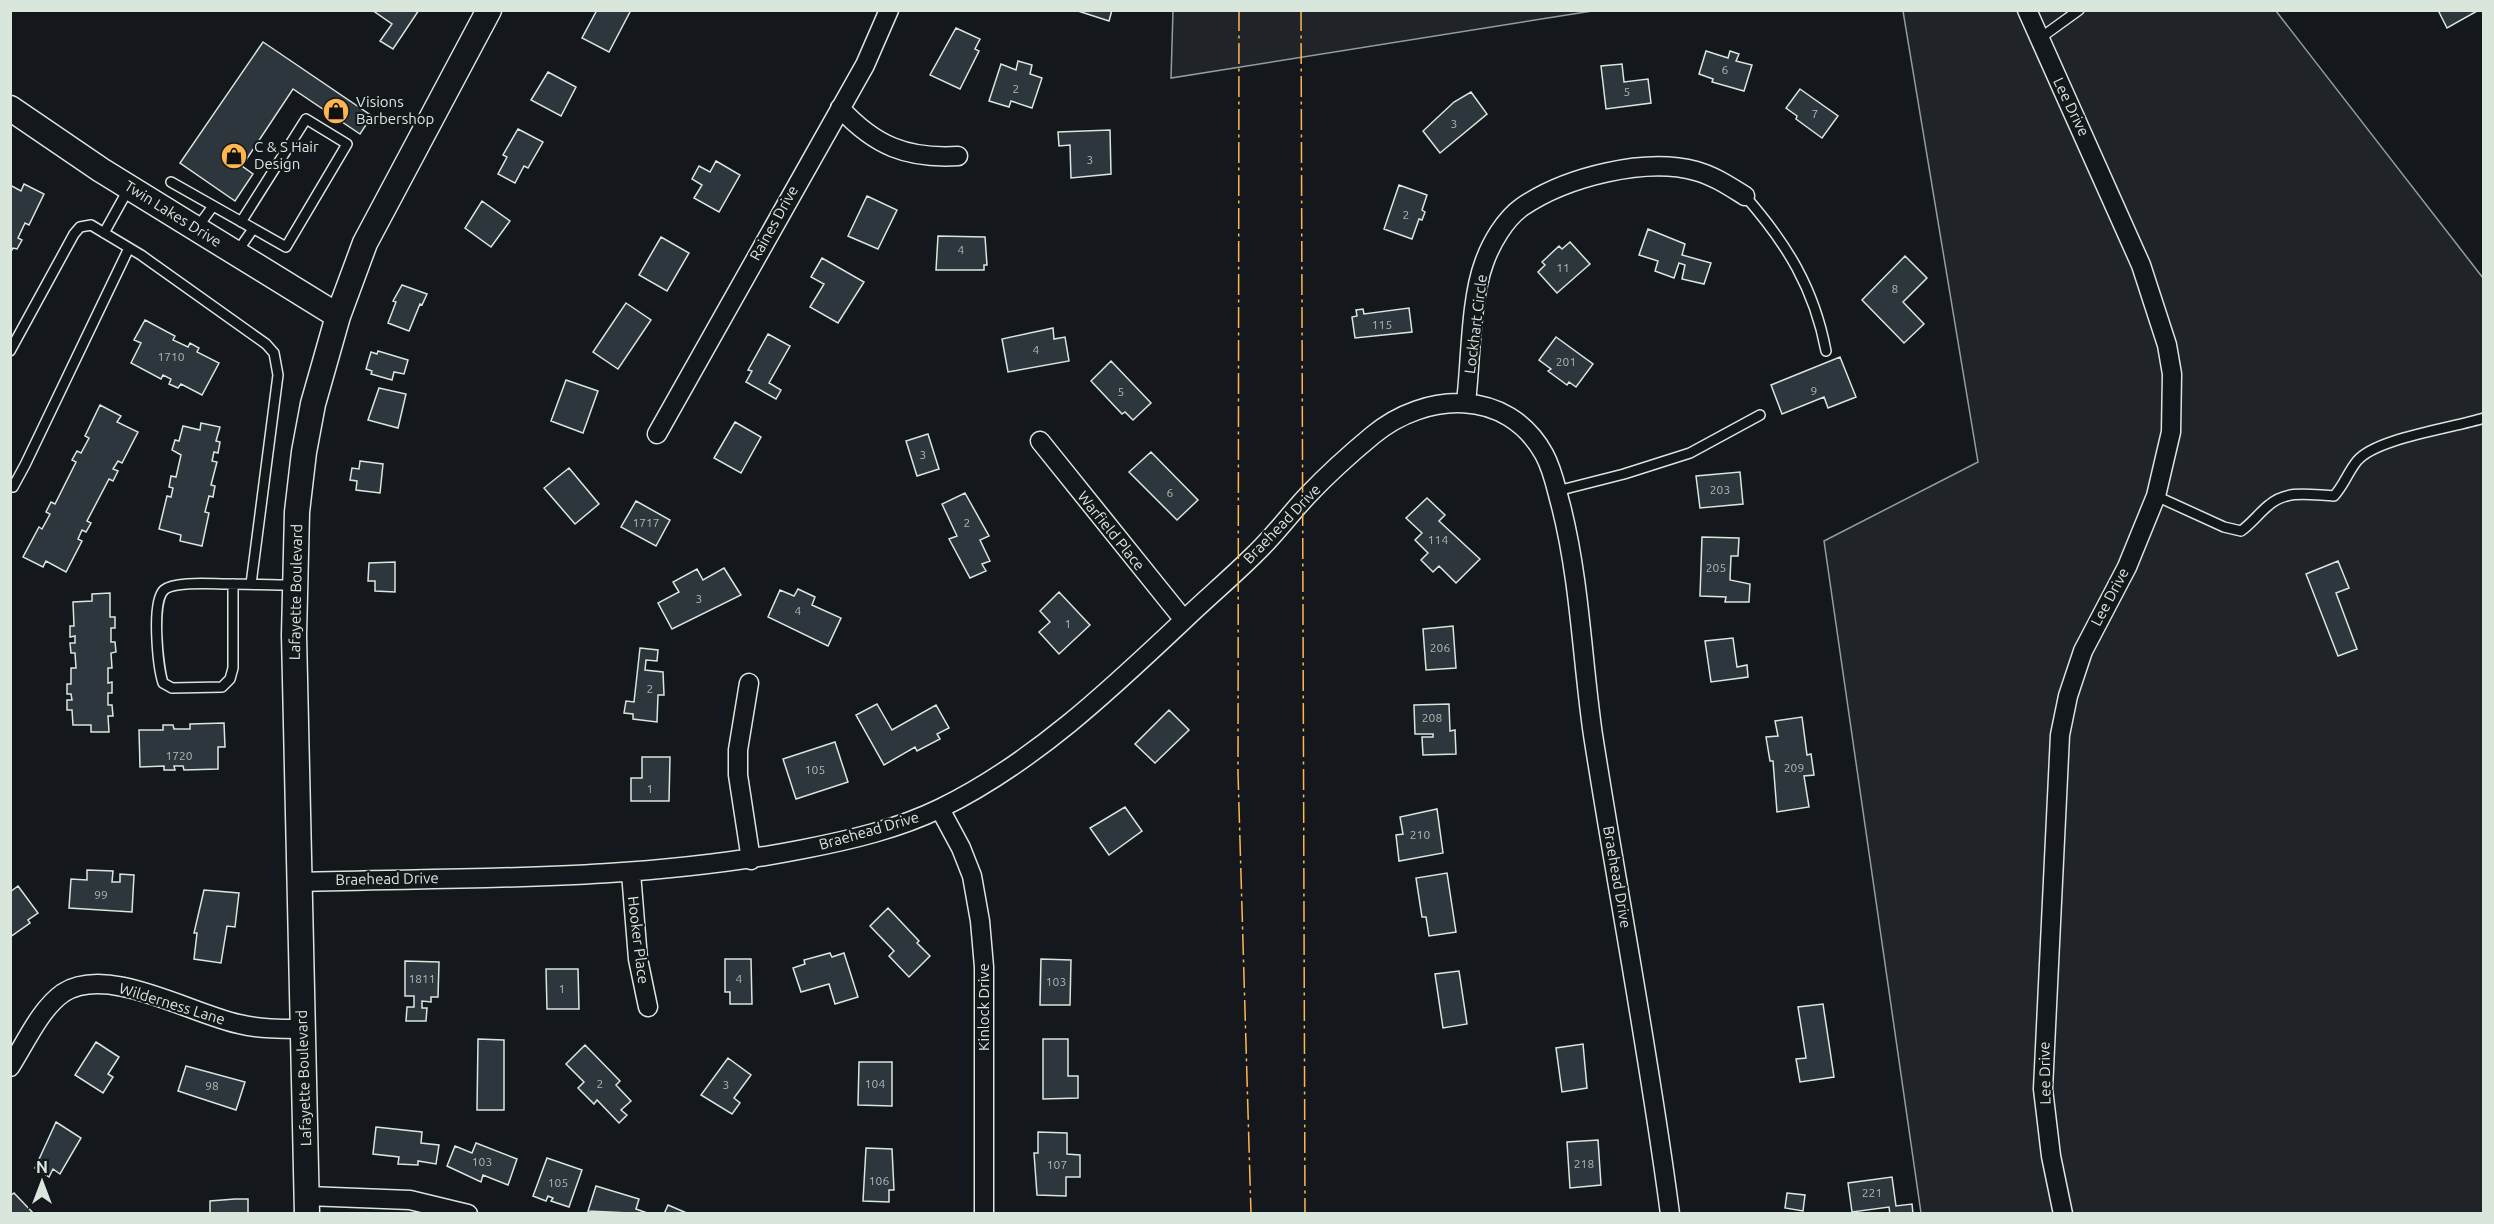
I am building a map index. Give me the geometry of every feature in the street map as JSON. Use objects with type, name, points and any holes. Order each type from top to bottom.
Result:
[{"type":"main road","name":"Lafayette Boulevard","points":[[307,1204],[295,585],[297,512],[304,452],[313,404],[338,316],[365,243],[489,10]]},
{"type":"main road","name":"Twin Lakes Drive","points":[[10,108],[129,187],[338,316]]},
{"type":"street","name":"Raines Drive","points":[[657,434],[866,65],[889,10]]},
{"type":"street","name":"Lee Drive","points":[[2027,10],[2142,265],[2167,345],[2172,374],[2172,422],[2167,458],[2156,496],[2127,567],[2083,651],[2068,696],[2060,735],[2043,1089],[2051,1156],[2063,1214]]},
{"type":"street","points":[[840,108],[873,138],[896,150],[930,158],[957,156]]},
{"type":"street","name":"Lockhart Circle","points":[[1466,402],[1478,286],[1484,262],[1496,237],[1521,207],[1556,189],[1601,174],[1640,168],[1695,171],[1719,179],[1745,196]]},
{"type":"street","name":"Braehead Drive","points":[[299,882],[631,873],[751,860],[883,830],[940,809],[991,780],[1065,726],[1133,668],[1257,552],[1310,492],[1375,433],[1421,407],[1443,402],[1466,402],[1500,413],[1521,427],[1545,455],[1557,490],[1573,568],[1593,730],[1643,1029],[1670,1214]]},
{"type":"street","name":"Warfield Place","points":[[1040,441],[1184,620]]},
{"type":"street","points":[[748,683],[738,750],[738,775],[751,860]]},
{"type":"street","name":"Kinlock Drive","points":[[940,809],[961,848],[972,876],[980,921],[984,967],[984,1214]]},
{"type":"street","name":"Hooker Place","points":[[631,873],[638,959],[648,1007]]},
{"type":"street","name":"Wilderness Lane","points":[[10,1067],[50,1005],[63,993],[79,986],[96,983],[155,996],[205,1015],[241,1025],[302,1029]]},
{"type":"street","points":[[307,1204],[410,1200],[468,1214]]},
{"type":"lane","points":[[2039,39],[2079,10]]},
{"type":"lane","points":[[171,182],[253,229],[286,247],[347,144],[306,120],[241,222]]},
{"type":"lane","points":[[104,233],[129,187]]},
{"type":"lane","points":[[1745,196],[1768,223],[1796,264],[1810,292],[1826,351]]},
{"type":"lane","points":[[196,229],[213,206]]},
{"type":"lane","points":[[10,351],[74,234],[80,227],[91,225],[129,248],[266,344],[278,363],[251,584]]},
{"type":"lane","points":[[236,254],[253,229]]},
{"type":"lane","points":[[10,486],[14,487],[25,465],[129,248]]},
{"type":"lane","points":[[1557,490],[1624,474],[1689,453],[1760,415]]},
{"type":"lane","points":[[2156,496],[2224,527],[2241,531],[2255,521],[2269,505],[2286,495],[2304,493],[2334,496],[2357,462],[2366,453],[2388,443],[2484,418]]},
{"type":"lane","points":[[233,584],[233,668],[230,679],[222,687],[172,688],[163,683],[159,671],[157,620],[159,598],[164,590],[173,585],[233,584],[295,585]]},
{"type":"shaded area","points":[[1173,10],[1592,11],[1171,78]]},
{"type":"shaded area","points":[[1903,11],[2276,11],[2483,278],[2483,1213],[1921,1213],[1824,541],[1978,462]]},
{"type":"building","points":[[372,10],[419,10],[393,49],[380,41],[392,24]]},
{"type":"building","points":[[597,10],[631,10],[609,52],[582,38]]},
{"type":"building","points":[[1075,10],[1112,10],[1109,21]]},
{"type":"building","points":[[2438,10],[2479,10],[2447,28]]},
{"type":"building","points":[[956,28],[980,39],[975,49],[979,51],[960,89],[930,75]]},
{"type":"building","points":[[263,42],[372,116],[360,134],[293,89],[242,166],[253,174],[235,201],[180,163]]},
{"type":"building","points":[[1706,51],[1728,58],[1730,51],[1739,54],[1736,61],[1752,65],[1744,91],[1712,82],[1713,79],[1699,74]]},
{"type":"building","points":[[1018,61],[1032,65],[1030,74],[1042,78],[1032,108],[1011,101],[1009,107],[989,101],[1001,64],[1016,70]]},
{"type":"building","points":[[1622,64],[1624,82],[1648,79],[1651,103],[1606,109],[1601,66]]},
{"type":"building","points":[[548,72],[576,87],[561,116],[531,100]]},
{"type":"building","points":[[1800,89],[1838,116],[1822,138],[1796,119],[1797,116],[1786,108]]},
{"type":"building","points":[[1471,92],[1487,114],[1440,153],[1423,131],[1454,102]]},
{"type":"building","points":[[518,129],[543,142],[528,168],[524,166],[515,183],[498,174],[507,157],[503,155]]},
{"type":"building","points":[[1110,130],[1111,174],[1071,178],[1070,145],[1059,146],[1058,132]]},
{"type":"building","points":[[716,161],[740,175],[719,212],[694,198],[702,185],[692,179],[699,166],[710,172]]},
{"type":"building","points":[[24,184],[44,194],[29,225],[25,223],[18,238],[22,240],[17,249],[13,248],[10,253],[10,185],[21,191]]},
{"type":"building","points":[[1399,185],[1427,195],[1422,210],[1425,212],[1422,220],[1419,219],[1412,239],[1384,229]]},
{"type":"building","points":[[867,196],[897,210],[878,249],[848,236]]},
{"type":"building","points":[[482,201],[510,221],[491,247],[465,228]]},
{"type":"building","points":[[1648,229],[1685,244],[1682,255],[1711,263],[1704,284],[1682,279],[1685,265],[1679,263],[1674,278],[1655,271],[1658,261],[1639,255]]},
{"type":"building","points":[[938,236],[985,237],[987,265],[984,265],[984,270],[936,270]]},
{"type":"building","points":[[661,237],[689,253],[667,291],[639,275]]},
{"type":"building","points":[[1570,242],[1590,264],[1557,293],[1538,272],[1545,265],[1542,262],[1559,246],[1562,249]]},
{"type":"building","points":[[1905,256],[1927,278],[1903,302],[1924,324],[1904,343],[1862,300]]},
{"type":"building","points":[[822,258],[864,282],[838,323],[810,307],[824,284],[811,277]]},
{"type":"building","points":[[402,285],[427,294],[422,305],[420,304],[409,331],[388,323],[396,302],[393,301]]},
{"type":"building","points":[[626,303],[651,320],[618,369],[593,352]]},
{"type":"building","points":[[1409,308],[1412,332],[1355,338],[1352,317],[1357,316],[1356,310],[1363,309],[1364,314]]},
{"type":"building","points":[[145,320],[175,336],[173,340],[188,347],[190,343],[199,348],[197,352],[219,363],[202,395],[181,384],[178,388],[169,384],[171,379],[163,375],[161,379],[131,363],[141,343],[134,340]]},
{"type":"building","points":[[1053,328],[1054,339],[1065,337],[1069,361],[1008,372],[1002,339]]},
{"type":"building","points":[[768,334],[790,346],[769,383],[781,390],[776,399],[746,382],[752,371],[748,370]]},
{"type":"building","points":[[1556,337],[1593,364],[1576,387],[1569,382],[1567,385],[1548,371],[1551,369],[1539,360]]},
{"type":"building","points":[[378,351],[408,360],[404,374],[394,372],[392,380],[371,374],[372,371],[366,369],[371,352],[377,354]]},
{"type":"building","points":[[1840,357],[1856,397],[1828,408],[1824,397],[1782,414],[1771,385]]},
{"type":"building","points":[[1111,361],[1151,403],[1133,420],[1125,412],[1122,414],[1091,381]]},
{"type":"building","points":[[566,380],[598,391],[583,433],[551,421]]},
{"type":"building","points":[[379,388],[406,394],[398,428],[368,420]]},
{"type":"building","points":[[100,405],[121,416],[117,422],[138,432],[122,463],[118,461],[113,469],[118,471],[113,481],[109,479],[87,521],[91,523],[86,532],[82,530],[78,539],[82,541],[66,572],[46,561],[43,567],[23,557],[39,527],[42,529],[50,514],[46,512],[51,502],[55,504],[76,462],[72,460],[77,451],[81,453],[89,438],[85,436]]},
{"type":"building","points":[[735,422],[761,437],[741,473],[714,458]]},
{"type":"building","points":[[201,423],[220,427],[216,441],[220,442],[218,453],[214,452],[212,461],[217,462],[211,485],[215,486],[213,497],[209,496],[205,512],[209,513],[202,546],[180,541],[181,535],[159,529],[167,496],[171,497],[173,488],[169,487],[171,476],[176,477],[181,455],[172,450],[175,440],[179,441],[183,426],[200,430]]},
{"type":"building","points":[[928,434],[939,469],[917,476],[906,441]]},
{"type":"building","points":[[1151,452],[1198,500],[1177,520],[1129,472]]},
{"type":"building","points":[[360,461],[383,464],[380,493],[356,490],[357,481],[350,480],[352,468],[359,469]]},
{"type":"building","points":[[569,468],[599,504],[575,524],[544,488]]},
{"type":"building","points":[[1740,472],[1743,504],[1700,508],[1696,476]]},
{"type":"building","points":[[965,493],[989,536],[980,540],[990,561],[982,564],[986,571],[970,578],[949,539],[957,536],[942,504]]},
{"type":"building","points":[[1427,498],[1445,515],[1439,521],[1480,559],[1456,583],[1439,566],[1433,572],[1421,560],[1428,553],[1415,540],[1422,533],[1406,518]]},
{"type":"building","points":[[636,501],[670,520],[656,546],[621,527]]},
{"type":"building","points":[[1702,537],[1739,538],[1738,556],[1731,556],[1730,580],[1750,584],[1749,602],[1725,602],[1726,597],[1700,596]]},
{"type":"building","points":[[2338,561],[2349,588],[2336,593],[2357,649],[2338,656],[2306,574]]},
{"type":"building","points":[[395,562],[395,592],[375,591],[375,581],[368,581],[369,563]]},
{"type":"building","points":[[724,568],[741,595],[672,629],[658,603],[679,592],[673,582],[697,569],[703,580]]},
{"type":"building","points":[[798,589],[815,597],[812,605],[841,618],[828,646],[768,617],[780,590],[794,596]]},
{"type":"building","points":[[1059,592],[1090,625],[1059,654],[1039,632],[1050,622],[1040,611]]},
{"type":"building","points":[[110,593],[110,617],[115,617],[115,628],[111,628],[111,642],[115,642],[116,652],[111,653],[112,668],[108,668],[108,683],[112,682],[112,693],[108,693],[108,705],[112,705],[113,716],[108,716],[109,732],[91,732],[91,725],[73,725],[72,710],[67,710],[67,700],[72,700],[71,694],[67,694],[67,684],[71,684],[71,668],[76,668],[75,653],[71,653],[70,643],[75,643],[75,636],[70,637],[70,626],[74,626],[73,602],[92,601],[92,594]]},
{"type":"building","points":[[1453,626],[1456,668],[1426,670],[1423,629]]},
{"type":"building","points":[[1733,638],[1737,667],[1747,665],[1748,677],[1711,682],[1705,641]]},
{"type":"building","points":[[640,648],[658,650],[657,661],[646,660],[645,670],[663,672],[664,695],[658,695],[657,722],[633,719],[633,714],[624,713],[626,701],[634,702]]},
{"type":"building","points":[[877,704],[892,730],[936,705],[949,728],[937,734],[940,739],[917,751],[915,747],[884,765],[856,715]]},
{"type":"building","points":[[1449,704],[1450,731],[1455,730],[1456,754],[1423,755],[1422,737],[1433,737],[1433,734],[1415,734],[1414,705]]},
{"type":"building","points":[[1169,710],[1189,730],[1155,763],[1135,744]]},
{"type":"building","points":[[1802,717],[1807,755],[1811,754],[1814,775],[1804,776],[1809,807],[1777,812],[1773,761],[1770,761],[1766,737],[1778,736],[1775,721]]},
{"type":"building","points":[[224,723],[225,747],[218,747],[218,769],[184,770],[183,766],[174,766],[175,770],[164,770],[164,766],[140,767],[139,730],[163,730],[163,725],[173,725],[174,729],[190,729],[190,724]]},
{"type":"building","points":[[835,742],[848,782],[796,799],[783,759]]},
{"type":"building","points":[[642,757],[670,757],[669,801],[631,801],[631,778],[642,778]]},
{"type":"building","points":[[1125,807],[1142,831],[1109,855],[1090,828]]},
{"type":"building","points":[[1437,809],[1443,853],[1399,861],[1396,835],[1403,834],[1400,817]]},
{"type":"building","points":[[87,870],[113,871],[112,882],[120,882],[120,874],[134,875],[132,912],[69,908],[71,879],[87,880]]},
{"type":"building","points":[[1447,873],[1456,932],[1429,936],[1426,917],[1422,917],[1416,878]]},
{"type":"building","points":[[18,886],[38,913],[28,920],[30,923],[10,937],[10,892]]},
{"type":"building","points":[[204,890],[239,893],[235,927],[227,926],[221,963],[194,959],[197,933],[194,933]]},
{"type":"building","points":[[888,908],[930,956],[909,977],[889,956],[894,951],[870,926]]},
{"type":"building","points":[[830,953],[832,957],[844,953],[858,997],[835,1004],[829,984],[801,992],[793,968],[805,964],[804,960]]},
{"type":"building","points":[[725,959],[751,959],[752,1004],[730,1004],[730,992],[725,992]]},
{"type":"building","points":[[1041,959],[1071,960],[1070,1005],[1040,1005]]},
{"type":"building","points":[[405,961],[439,962],[438,997],[431,997],[431,1002],[422,1001],[422,1008],[427,1008],[426,1021],[406,1021],[407,1007],[414,1007],[414,996],[405,996]]},
{"type":"building","points":[[546,969],[578,969],[579,1009],[547,1009]]},
{"type":"building","points":[[1459,971],[1467,1024],[1443,1028],[1435,974]]},
{"type":"building","points":[[1823,1004],[1834,1077],[1800,1082],[1796,1059],[1806,1058],[1798,1007]]},
{"type":"building","points":[[478,1039],[504,1040],[504,1110],[477,1110]]},
{"type":"building","points":[[1043,1039],[1068,1039],[1068,1076],[1078,1076],[1078,1098],[1043,1099]]},
{"type":"building","points":[[96,1042],[119,1057],[108,1074],[113,1077],[103,1093],[75,1075]]},
{"type":"building","points":[[1583,1044],[1587,1088],[1562,1092],[1556,1048]]},
{"type":"building","points":[[585,1045],[620,1081],[616,1085],[631,1101],[621,1110],[627,1115],[619,1123],[597,1100],[594,1104],[578,1088],[584,1082],[566,1064]]},
{"type":"building","points":[[728,1058],[751,1075],[734,1098],[740,1103],[732,1114],[701,1095]]},
{"type":"building","points":[[859,1062],[892,1062],[892,1106],[858,1105]]},
{"type":"building","points":[[186,1066],[245,1082],[236,1110],[178,1091]]},
{"type":"building","points":[[56,1122],[81,1138],[60,1174],[53,1169],[49,1177],[35,1168]]},
{"type":"building","points":[[376,1127],[422,1132],[421,1143],[439,1145],[436,1164],[418,1161],[418,1165],[398,1164],[399,1157],[373,1154]]},
{"type":"building","points":[[1038,1132],[1067,1133],[1067,1154],[1080,1155],[1080,1177],[1066,1177],[1066,1196],[1037,1195],[1034,1153],[1038,1153]]},
{"type":"building","points":[[1598,1140],[1601,1185],[1570,1188],[1567,1142]]},
{"type":"building","points":[[476,1143],[517,1159],[508,1185],[483,1175],[481,1182],[447,1166],[455,1146],[472,1153]]},
{"type":"building","points":[[866,1148],[892,1149],[894,1190],[889,1190],[889,1202],[863,1201]]},
{"type":"building","points":[[547,1158],[582,1170],[569,1207],[551,1201],[553,1198],[548,1196],[546,1201],[533,1196]]},
{"type":"building","points":[[1892,1177],[1896,1206],[1912,1204],[1913,1214],[1890,1214],[1889,1207],[1852,1212],[1848,1183]]},
{"type":"building","points":[[596,1186],[639,1199],[636,1209],[650,1214],[588,1211]]},
{"type":"building","points":[[14,1193],[34,1214],[10,1214],[10,1196]]},
{"type":"building","points":[[1787,1193],[1805,1195],[1803,1211],[1785,1208]]},
{"type":"building","points":[[248,1199],[248,1214],[210,1214],[210,1201]]},
{"type":"building","points":[[668,1205],[689,1214],[664,1214]]},
{"type":"power","points":[[1239,10],[1238,773],[1251,1214]]},
{"type":"power","points":[[1301,10],[1305,1214]]},
{"type":"place","name":"Visions Barbershop","points":[[336,111]]},
{"type":"place","name":"C & S Hair Design","points":[[234,156]]}]
